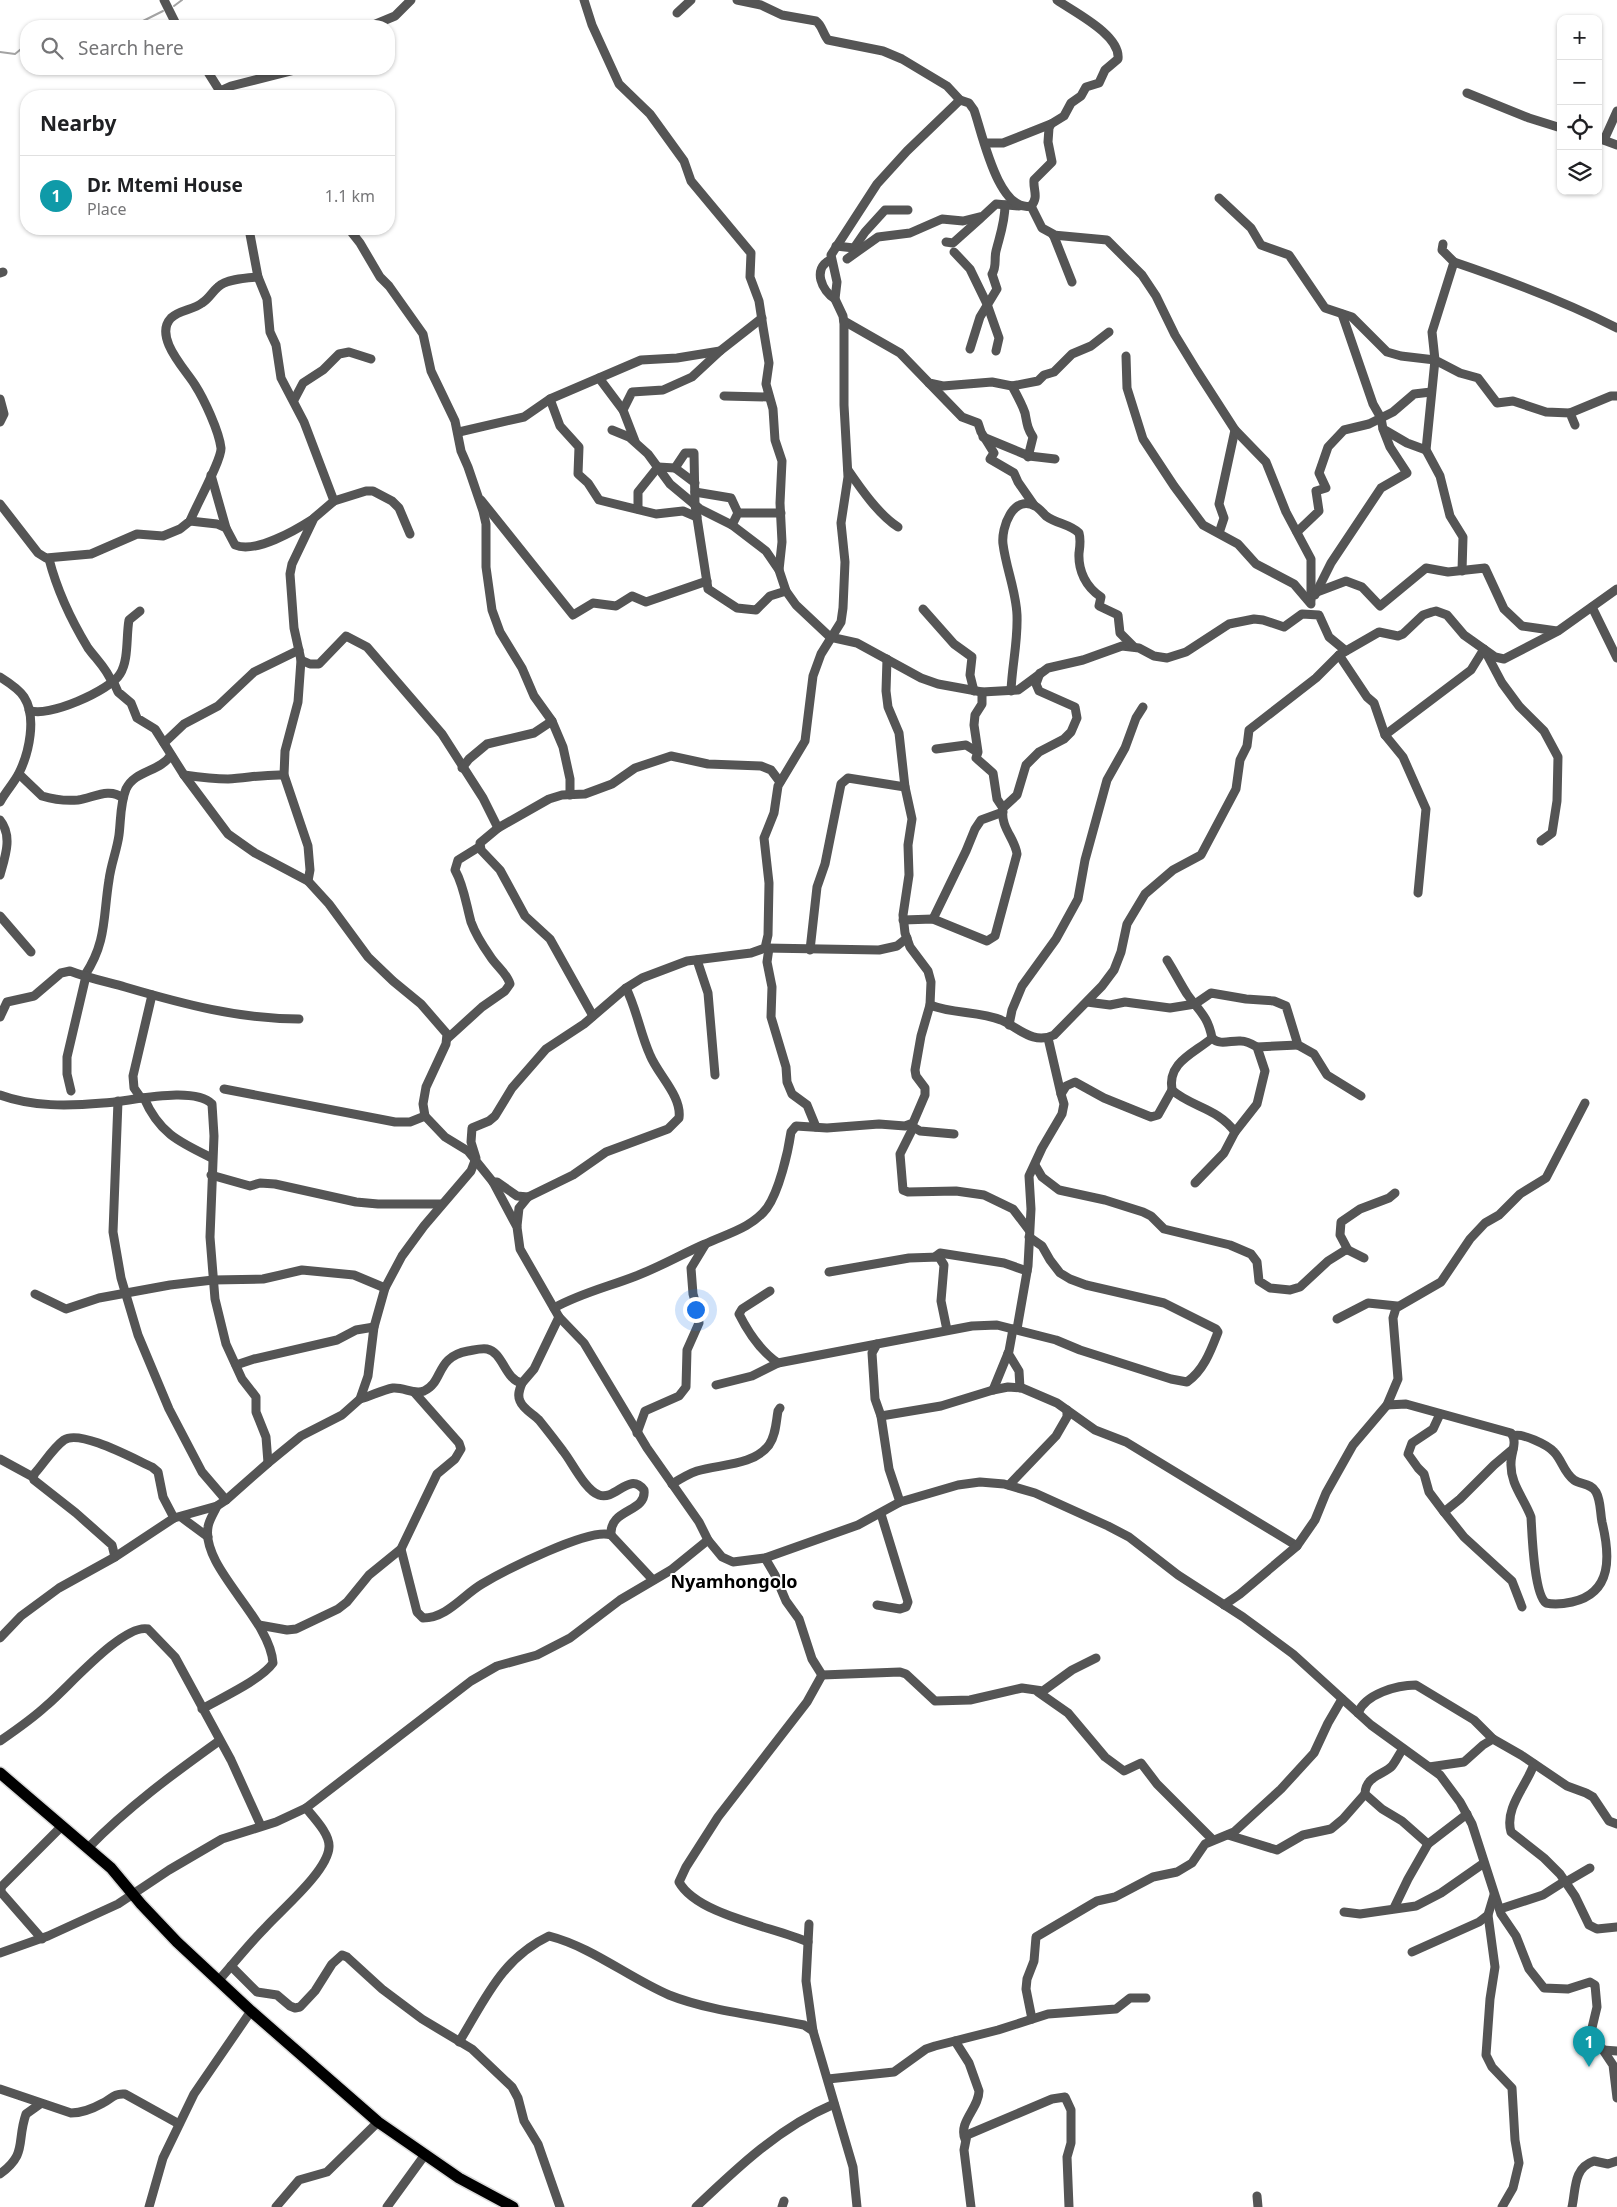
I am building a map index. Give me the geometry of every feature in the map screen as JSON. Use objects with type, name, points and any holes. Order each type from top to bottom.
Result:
[{"type":"main road","points":[[0,1773],[110,1868],[176,1942],[219,1980],[250,2011],[378,2122],[424,2156],[512,2207]]},
{"type":"street","points":[[164,0],[174,20]]},
{"type":"street","points":[[386,20],[395,16],[411,0]]},
{"type":"street","points":[[584,0],[592,25],[619,84],[650,114],[684,161],[691,182],[751,253],[750,277],[762,318],[769,363],[766,384],[773,409],[775,440],[782,460],[782,542],[779,570]]},
{"type":"street","points":[[677,13],[691,0]]},
{"type":"street","points":[[738,0],[760,5],[782,15],[816,21],[820,24],[828,40],[894,55],[937,79],[947,86],[960,100],[969,103],[974,110],[996,174],[1014,203],[1026,206],[1042,228],[1053,235],[1107,240],[1142,275],[1156,296],[1184,350],[1235,430],[1266,462],[1310,559],[1311,604]]},
{"type":"street","points":[[985,143],[1003,143],[1052,124],[1064,116],[1071,103],[1080,97],[1087,86],[1099,83],[1105,70],[1118,59],[1118,49],[1109,37],[1057,0]]},
{"type":"street","points":[[210,75],[219,90]]},
{"type":"street","points":[[226,90],[231,86],[274,75]]},
{"type":"street","points":[[1467,93],[1529,118],[1557,127]]},
{"type":"street","points":[[835,299],[825,291],[820,276],[824,265],[830,260],[836,246],[877,184],[907,151],[960,100]]},
{"type":"street","points":[[1602,137],[1617,111]]},
{"type":"street","points":[[1026,206],[1036,195],[1034,180],[1052,162],[1047,138],[1052,124]]},
{"type":"street","points":[[1602,139],[1617,145]]},
{"type":"street","points":[[1219,198],[1251,228],[1261,245],[1288,255],[1325,308],[1352,317],[1387,352],[1400,356],[1435,360],[1460,373],[1478,378],[1497,403],[1513,400],[1546,412],[1570,413],[1611,396],[1617,396]]},
{"type":"street","points":[[946,242],[953,243],[996,204],[1026,206]]},
{"type":"street","points":[[970,349],[980,318],[997,290],[992,274],[995,270],[995,254],[1005,223],[1005,205]]},
{"type":"street","points":[[836,246],[854,248],[865,232],[885,210],[908,210]]},
{"type":"street","points":[[847,258],[878,237],[910,233],[942,218],[963,221],[983,216]]},
{"type":"street","points":[[250,235],[258,276],[266,299],[270,332],[276,345],[281,378],[304,422],[334,501]]},
{"type":"street","points":[[354,235],[380,278],[423,334],[431,371],[459,432],[461,452],[478,496],[486,524],[486,567],[492,610],[500,632],[522,668],[534,696],[552,721],[563,747],[570,779],[570,795]]},
{"type":"street","points":[[1053,235],[1072,282]]},
{"type":"street","points":[[1443,244],[1442,250],[1454,262],[1568,304],[1617,328]]},
{"type":"street","points":[[954,252],[970,270],[987,304],[999,338],[996,351]]},
{"type":"street","points":[[816,1127],[807,1105],[792,1094],[787,1082],[786,1067],[772,1017],[772,988],[767,962],[769,883],[764,838],[774,813],[780,782],[805,741],[813,676],[821,654],[841,622],[843,608],[845,562],[841,523],[848,470],[844,404],[844,321],[835,299],[837,282],[830,260]]},
{"type":"street","points":[[1454,262],[1432,332],[1435,360],[1426,450],[1440,476],[1450,516],[1463,537],[1462,571]]},
{"type":"street","points":[[0,504],[38,553],[49,559],[91,554],[137,534],[163,536],[180,529],[190,521],[220,455],[219,437],[195,385],[171,349],[167,335],[168,326],[170,319],[202,303],[222,284],[258,276]]},
{"type":"street","points":[[1311,604],[1331,563],[1381,488],[1407,474],[1390,447],[1342,314]]},
{"type":"street","points":[[622,410],[632,392],[663,390],[692,377],[720,351],[762,318]]},
{"type":"street","points":[[844,321],[900,353],[962,417],[978,423],[983,437],[994,453],[990,459],[1014,473],[1034,505],[1048,517],[1069,525],[1079,533],[1080,566],[1084,580],[1094,593],[1101,597],[1099,606],[1118,615],[1118,625],[1122,637],[1134,647],[1154,656],[1167,658],[1186,652],[1229,624],[1254,619],[1269,621],[1284,627],[1302,614],[1319,615],[1329,638],[1343,653],[1366,697],[1374,703],[1385,734],[1403,757],[1426,809],[1418,893]]},
{"type":"street","points":[[928,383],[943,386],[992,382],[1012,386],[1038,381],[1044,375],[1054,372],[1072,354],[1091,346],[1109,332]]},
{"type":"street","points":[[459,432],[524,417],[550,399],[641,360],[677,358],[720,351]]},
{"type":"street","points":[[294,400],[303,383],[323,370],[340,354],[349,352],[371,359]]},
{"type":"street","points":[[1126,356],[1127,388],[1144,439],[1174,486],[1203,525],[1238,544],[1256,564],[1294,584],[1311,604]]},
{"type":"street","points":[[599,378],[622,410],[637,444]]},
{"type":"street","points":[[1012,386],[1024,412],[1026,427],[1033,437],[1028,456]]},
{"type":"street","points":[[1297,532],[1319,511],[1316,491],[1326,488],[1319,473],[1328,447],[1344,430],[1369,424],[1393,412],[1414,394],[1431,392]]},
{"type":"street","points":[[724,396],[769,397]]},
{"type":"street","points":[[0,399],[4,414],[0,422]]},
{"type":"street","points":[[550,399],[560,426],[579,447],[578,474],[588,483],[600,500],[656,514],[683,511],[697,517]]},
{"type":"street","points":[[1570,413],[1576,426]]},
{"type":"street","points":[[1383,429],[1426,450]]},
{"type":"street","points":[[612,430],[622,433],[637,444],[658,467],[670,484],[695,505],[732,525],[766,551],[779,570],[786,591],[803,613],[830,637],[857,643],[921,678],[938,684],[978,692],[1011,691],[1022,689],[1040,673],[1056,666],[1083,660],[1122,646],[1134,647]]},
{"type":"street","points":[[1219,533],[1224,518],[1219,504],[1235,430]]},
{"type":"street","points":[[983,437],[1028,456],[1055,458]]},
{"type":"street","points":[[674,468],[685,453],[694,453],[695,505],[708,589],[737,608],[756,610],[770,596],[786,591]]},
{"type":"street","points":[[638,510],[638,492],[658,467]]},
{"type":"street","points":[[658,467],[674,468],[695,487],[731,498],[738,513]]},
{"type":"street","points":[[848,470],[869,499],[890,522],[898,527]]},
{"type":"street","points":[[211,475],[226,528],[235,544],[246,547],[287,535],[314,518],[334,501],[366,491],[373,491],[392,501],[399,508],[410,534]]},
{"type":"street","points":[[478,496],[573,614],[593,603],[616,606],[632,596],[646,602],[707,582]]},
{"type":"street","points":[[1011,691],[1013,660],[1018,635],[1016,600],[1003,544],[1003,533],[1008,517],[1015,508],[1022,504],[1034,505]]},
{"type":"street","points":[[738,513],[781,513]]},
{"type":"street","points":[[732,525],[738,513]]},
{"type":"street","points":[[308,881],[310,870],[308,846],[284,775],[285,752],[298,702],[302,660],[295,635],[290,574],[292,564],[314,518]]},
{"type":"street","points":[[190,521],[217,524],[226,528]]},
{"type":"street","points":[[49,559],[53,574],[73,620],[118,692],[130,703],[137,718],[155,729],[184,775],[228,834],[255,853],[308,881],[329,904],[359,946],[393,981],[421,1004],[448,1038]]},
{"type":"street","points":[[1317,592],[1346,581],[1362,588],[1380,606],[1426,568],[1448,572],[1485,568],[1504,609],[1522,626],[1558,631]]},
{"type":"street","points":[[930,1005],[947,1010],[990,1017],[1031,1037],[1048,1038],[1061,1029],[1114,970],[1121,952],[1127,924],[1145,894],[1173,870],[1201,855],[1236,789],[1240,760],[1247,746],[1249,730],[1316,678],[1343,653],[1379,632],[1398,636],[1403,634],[1423,615],[1436,611],[1447,615],[1464,635],[1495,657],[1504,659],[1558,631],[1617,590]]},
{"type":"street","points":[[1592,607],[1617,658]]},
{"type":"street","points":[[904,920],[933,919],[987,940],[995,936],[1017,854],[1007,834],[1003,810],[997,799],[993,773],[988,766],[976,758],[975,715],[982,704],[970,675],[972,657],[954,644],[923,609]]},
{"type":"street","points":[[29,710],[38,713],[50,710],[89,696],[113,683],[122,672],[129,620],[140,611]]},
{"type":"street","points":[[302,660],[310,664],[319,664],[346,636],[367,647],[442,734],[483,798],[498,828]]},
{"type":"street","points":[[1385,734],[1471,670],[1484,649]]},
{"type":"street","points":[[1484,649],[1502,683],[1519,706],[1544,731],[1558,757],[1557,801],[1552,833],[1541,841]]},
{"type":"street","points":[[164,743],[184,724],[218,706],[254,672],[299,650]]},
{"type":"street","points":[[716,1385],[752,1376],[778,1363],[786,1363],[840,1350],[947,1330],[984,1325],[1015,1329],[1056,1340],[1114,1362],[1187,1382],[1202,1366],[1218,1332],[1216,1329],[1170,1305],[1086,1285],[1070,1279],[1057,1269],[1042,1246],[1029,1234],[1013,1209],[984,1195],[956,1191],[936,1193],[908,1192],[903,1190],[900,1154],[924,1095],[924,1086],[916,1076],[915,1070],[920,1036],[930,1005],[931,982],[928,971],[910,947],[904,920],[909,875],[908,845],[912,819],[905,787],[899,733],[888,707],[886,691],[887,659]]},
{"type":"street","points":[[933,919],[975,828],[981,820],[1003,810],[1017,795],[1026,765],[1039,752],[1071,732],[1077,718],[1077,710],[1072,705],[1039,691],[1036,684],[1040,673]]},
{"type":"street","points":[[0,677],[23,696],[29,710],[28,744],[19,774],[9,786],[0,802]]},
{"type":"street","points":[[1009,1025],[1012,1010],[1022,986],[1056,939],[1078,899],[1085,860],[1107,780],[1125,748],[1133,723],[1143,707]]},
{"type":"street","points":[[462,768],[487,744],[534,733],[552,721]]},
{"type":"street","points":[[936,749],[966,745],[977,752]]},
{"type":"street","points":[[71,1091],[67,1074],[67,1056],[85,976],[98,949],[106,921],[108,881],[116,850],[123,798],[130,783],[140,775],[165,764],[171,755]]},
{"type":"street","points":[[517,1227],[493,1182],[476,1158],[464,1148],[445,1137],[424,1116],[423,1104],[426,1087],[448,1038],[482,1007],[505,991],[510,984],[503,972],[490,958],[471,922],[463,887],[455,870],[458,860],[479,847],[487,835],[550,799],[562,795],[585,794],[618,781],[635,768],[671,756],[708,764],[761,766],[771,770],[780,782]]},
{"type":"street","points":[[19,774],[42,796],[78,800],[109,792],[118,794],[123,798]]},
{"type":"street","points":[[184,775],[206,779],[229,779],[263,774],[284,775]]},
{"type":"street","points":[[810,950],[817,887],[824,864],[841,784],[848,778],[905,787]]},
{"type":"street","points":[[0,820],[6,830],[8,839],[0,875]]},
{"type":"street","points":[[479,847],[503,876],[524,916],[550,939],[593,1016]]},
{"type":"street","points":[[0,916],[31,952]]},
{"type":"street","points":[[360,1399],[368,1376],[374,1327],[385,1288],[402,1256],[441,1204],[471,1171],[476,1158],[471,1135],[472,1128],[489,1121],[495,1116],[512,1088],[546,1049],[642,978],[687,961],[752,953],[767,948],[810,950],[888,949],[897,946],[907,938]]},
{"type":"street","points":[[697,960],[708,993],[716,1075]]},
{"type":"street","points":[[1167,960],[1208,1023],[1212,1038],[1215,1041],[1240,1040],[1257,1047],[1298,1045],[1314,1054],[1327,1075],[1361,1096]]},
{"type":"street","points":[[0,1017],[7,1002],[34,996],[61,973],[70,971],[152,995],[230,1014],[268,1019],[299,1019]]},
{"type":"street","points":[[626,988],[635,1006],[650,1056],[678,1105],[679,1118],[668,1129],[606,1152],[573,1175],[528,1197],[519,1208],[517,1227],[520,1249],[559,1317],[584,1343],[637,1432],[699,1522],[708,1540],[726,1560],[733,1562],[765,1558],[826,1538],[881,1514],[900,1502],[958,1485],[980,1482],[1009,1485],[1035,1492],[1128,1537],[1178,1575],[1293,1654],[1358,1713],[1403,1749],[1430,1767],[1447,1783],[1472,1824],[1494,1895],[1516,1936],[1529,1968],[1544,1988],[1568,1989],[1590,1982],[1595,1985],[1597,2007],[1591,2032],[1615,2070],[1617,2098]]},
{"type":"street","points":[[1087,1002],[1110,1005],[1125,1002],[1170,1008],[1195,1004],[1211,993],[1246,999],[1274,1001],[1286,1006],[1298,1045]]},
{"type":"street","points":[[152,995],[133,1076],[134,1088],[151,1114],[173,1138],[212,1158]]},
{"type":"street","points":[[993,1390],[1008,1353],[1015,1329],[1027,1271],[1031,1203],[1029,1176],[1042,1148],[1062,1114],[1064,1104],[1048,1038]]},
{"type":"street","points":[[1062,1094],[1066,1086],[1075,1082],[1104,1098],[1151,1117],[1158,1115],[1172,1090],[1171,1084],[1178,1065],[1184,1057],[1212,1038]]},
{"type":"street","points":[[1195,1183],[1224,1153],[1235,1132],[1254,1108],[1260,1094],[1265,1071],[1257,1047]]},
{"type":"street","points":[[224,1089],[395,1122],[410,1122],[424,1116]]},
{"type":"street","points":[[1172,1090],[1217,1115],[1230,1124],[1235,1132]]},
{"type":"street","points":[[0,1095],[38,1104],[105,1103],[171,1096],[197,1097],[207,1100],[212,1104],[214,1111],[210,1237],[215,1299],[226,1344],[242,1379],[256,1396],[256,1412],[266,1437],[268,1463]]},
{"type":"street","points":[[118,1101],[113,1232],[117,1263],[138,1335],[169,1409],[202,1472],[226,1500]]},
{"type":"street","points":[[1337,1319],[1368,1303],[1397,1306],[1426,1292],[1441,1282],[1470,1240],[1485,1223],[1499,1215],[1520,1194],[1546,1178],[1585,1102]]},
{"type":"street","points":[[554,1308],[575,1296],[634,1276],[706,1243],[730,1235],[750,1222],[766,1208],[775,1191],[790,1132],[796,1126],[845,1127],[879,1124],[912,1126],[938,1134],[954,1134]]},
{"type":"street","points":[[1035,1165],[1042,1177],[1059,1190],[1105,1200],[1143,1212],[1151,1216],[1164,1229],[1230,1245],[1251,1254],[1257,1262],[1259,1281],[1270,1288],[1290,1290],[1300,1287],[1328,1261],[1348,1250]]},
{"type":"street","points":[[211,1175],[250,1186],[267,1182],[356,1202],[441,1204]]},
{"type":"street","points":[[493,1182],[502,1185],[516,1196],[528,1197]]},
{"type":"street","points":[[1364,1258],[1348,1250],[1340,1236],[1341,1222],[1360,1209],[1382,1201],[1395,1193]]},
{"type":"street","points":[[637,1432],[645,1411],[679,1396],[686,1387],[686,1350],[699,1323],[692,1286],[691,1268],[706,1243]]},
{"type":"street","points":[[829,1272],[878,1262],[936,1256],[940,1253],[996,1262],[1027,1271]]},
{"type":"street","points":[[936,1256],[942,1259],[944,1265],[941,1301],[947,1330]]},
{"type":"street","points":[[35,1294],[66,1309],[99,1298],[170,1285],[213,1280],[263,1279],[293,1271],[311,1270],[354,1275],[385,1288]]},
{"type":"street","points":[[770,1291],[742,1309],[739,1314],[758,1342],[771,1358],[778,1363]]},
{"type":"street","points":[[1224,1605],[1240,1594],[1297,1546],[1315,1520],[1326,1493],[1354,1445],[1387,1405],[1398,1379],[1393,1318],[1397,1306]]},
{"type":"street","points":[[559,1317],[536,1364],[522,1382],[519,1396],[523,1407],[539,1421],[585,1482],[597,1494],[602,1496],[613,1493],[630,1483],[636,1483],[644,1490],[644,1498],[640,1503],[615,1520],[612,1525],[612,1535],[653,1580]]},
{"type":"street","points":[[236,1365],[254,1358],[337,1340],[356,1330],[374,1327]]},
{"type":"street","points":[[877,1344],[872,1353],[875,1399],[881,1416],[889,1469],[900,1502]]},
{"type":"street","points":[[0,1638],[37,1603],[59,1588],[115,1557],[178,1518],[217,1506],[301,1436],[342,1414],[360,1399],[394,1388],[414,1392],[428,1388],[450,1357],[461,1352],[485,1349],[494,1353],[516,1381],[522,1382]]},
{"type":"street","points":[[1008,1353],[1020,1371],[1020,1388]]},
{"type":"street","points":[[881,1416],[941,1406],[993,1390],[1020,1388],[1046,1397],[1095,1430],[1126,1442],[1297,1546]]},
{"type":"street","points":[[259,1625],[287,1630],[296,1629],[338,1609],[347,1602],[369,1575],[401,1549],[437,1474],[455,1459],[461,1449],[459,1443],[414,1392]]},
{"type":"street","points":[[1387,1405],[1406,1404],[1509,1432],[1513,1436],[1511,1463],[1514,1486],[1528,1507],[1531,1517],[1537,1581],[1543,1601],[1557,1604],[1589,1597],[1603,1582],[1607,1562],[1605,1532],[1596,1491],[1589,1485],[1579,1483],[1571,1478],[1553,1450],[1526,1436],[1518,1434],[1513,1436]]},
{"type":"street","points":[[672,1484],[695,1471],[747,1460],[763,1450],[769,1445],[775,1432],[780,1408]]},
{"type":"street","points":[[1009,1485],[1056,1436],[1066,1417],[1067,1410]]},
{"type":"street","points":[[1440,1414],[1433,1429],[1412,1443],[1408,1454],[1424,1474],[1429,1492],[1464,1538],[1512,1581],[1522,1607]]},
{"type":"street","points":[[33,1477],[63,1440],[71,1437],[86,1438],[152,1466],[158,1472],[163,1497],[178,1518],[208,1537]]},
{"type":"street","points":[[1444,1512],[1513,1449]]},
{"type":"street","points":[[0,1460],[33,1477],[34,1480],[76,1513],[112,1545],[115,1557]]},
{"type":"street","points":[[202,1709],[256,1678],[269,1669],[273,1663],[259,1625],[220,1569],[208,1537],[210,1521],[217,1506]]},
{"type":"street","points":[[877,1605],[900,1609],[906,1608],[908,1602],[881,1514]]},
{"type":"street","points":[[401,1549],[417,1612],[423,1618],[427,1618],[449,1609],[483,1584],[556,1546],[601,1534],[612,1535]]},
{"type":"street","points":[[0,1953],[42,1939],[134,1895],[148,1883],[203,1849],[306,1808],[471,1681],[497,1666],[537,1655],[556,1646],[620,1600],[685,1560],[708,1540]]},
{"type":"street","points":[[765,1558],[775,1575],[786,1601],[799,1619],[812,1659],[822,1675]]},
{"type":"street","points":[[0,1741],[47,1706],[93,1661],[120,1638],[143,1628],[148,1629],[158,1636],[175,1657],[248,1792],[261,1826]]},
{"type":"street","points":[[1038,1692],[1043,1691],[1072,1670],[1096,1658]]},
{"type":"street","points":[[822,1675],[900,1672],[906,1674],[932,1699],[938,1701],[970,1700],[1022,1688],[1038,1692],[1068,1713],[1081,1731],[1113,1764],[1124,1771],[1141,1763],[1157,1784],[1214,1840]]},
{"type":"street","points":[[808,1942],[724,1915],[685,1890],[679,1882],[686,1867],[718,1817],[807,1702],[822,1675]]},
{"type":"street","points":[[1358,1713],[1362,1704],[1369,1699],[1393,1690],[1416,1685],[1474,1720],[1493,1739],[1567,1786],[1586,1793],[1593,1798],[1609,1821],[1617,1824]]},
{"type":"street","points":[[1032,2019],[1026,1989],[1027,1979],[1034,1961],[1036,1937],[1097,1901],[1115,1897],[1153,1877],[1171,1874],[1184,1868],[1192,1863],[1202,1846],[1228,1835],[1281,1789],[1314,1753],[1342,1699]]},
{"type":"street","points":[[1430,1767],[1464,1762],[1483,1745],[1493,1739]]},
{"type":"street","points":[[88,1848],[110,1826],[170,1776],[219,1741]]},
{"type":"street","points":[[1228,1835],[1277,1850],[1303,1836],[1331,1829],[1343,1819],[1365,1794],[1368,1784],[1378,1774],[1392,1766],[1403,1749]]},
{"type":"street","points":[[1534,1764],[1514,1804],[1509,1827],[1514,1836],[1544,1858],[1565,1882],[1579,1902],[1589,1925],[1598,1929],[1617,1928]]},
{"type":"street","points":[[1365,1794],[1382,1809],[1402,1821],[1428,1844]]},
{"type":"street","points":[[219,1980],[264,1928],[318,1872],[327,1857],[329,1841],[306,1808]]},
{"type":"street","points":[[1394,1908],[1428,1844],[1467,1814]]},
{"type":"street","points":[[42,1939],[1,1888],[62,1826]]},
{"type":"street","points":[[1344,1912],[1360,1914],[1416,1906],[1448,1889],[1484,1863]]},
{"type":"street","points":[[1500,1909],[1543,1894],[1590,1868]]},
{"type":"street","points":[[1494,1895],[1488,1915],[1495,1967],[1490,1999],[1486,2055],[1492,2067],[1512,2088],[1514,2094],[1515,2140],[1520,2163],[1513,2188],[1502,2207]]},
{"type":"street","points":[[1412,1952],[1479,1922],[1488,1915]]},
{"type":"street","points":[[809,1924],[806,1981],[813,2031],[853,2167],[857,2207]]},
{"type":"street","points":[[459,2042],[495,1980],[528,1948],[549,1936],[594,1955],[669,1994],[700,2005],[804,2025],[813,2031]]},
{"type":"street","points":[[232,1966],[257,1992],[277,1995],[295,2008],[300,2007],[315,1991],[332,1964],[342,1955],[345,1955],[382,1989],[482,2057],[512,2087],[518,2098],[524,2121],[538,2144],[560,2207]]},
{"type":"street","points":[[828,2079],[894,2072],[926,2049],[1032,2019],[1063,2012],[1116,2009],[1130,1998],[1146,1998]]},
{"type":"street","points":[[149,2207],[163,2158],[194,2094],[250,2011]]},
{"type":"street","points":[[955,2041],[969,2063],[979,2091],[969,2119],[963,2126],[963,2133],[966,2138]]},
{"type":"street","points":[[1603,2050],[1617,2051]]},
{"type":"street","points":[[0,2089],[60,2111],[78,2113],[118,2094],[125,2094],[179,2124]]},
{"type":"street","points":[[971,2207],[964,2150],[966,2138],[970,2133],[1052,2099],[1065,2097],[1072,2110],[1071,2143],[1067,2157],[1069,2207]]},
{"type":"street","points":[[0,2174],[11,2166],[18,2157],[26,2114],[40,2104]]},
{"type":"street","points":[[696,2207],[739,2166],[769,2142],[805,2117],[834,2104]]},
{"type":"street","points":[[276,2207],[299,2180],[327,2172],[378,2122]]},
{"type":"street","points":[[387,2207],[424,2156]]},
{"type":"street","points":[[1572,2207],[1578,2173],[1582,2167],[1594,2161],[1608,2164],[1617,2161]]},
{"type":"street","points":[[1258,2196],[1258,2207]]},
{"type":"waterway","points":[[174,6],[182,0]]},
{"type":"waterway","points":[[145,20],[163,11]]},
{"type":"waterway","points":[[0,52],[15,54],[20,50]]},
{"type":"place","name":"Dr. Mtemi House","points":[[1589,2067]]},
{"type":"district","name":"Nyamhongolo","points":[[734,1582]]}]
